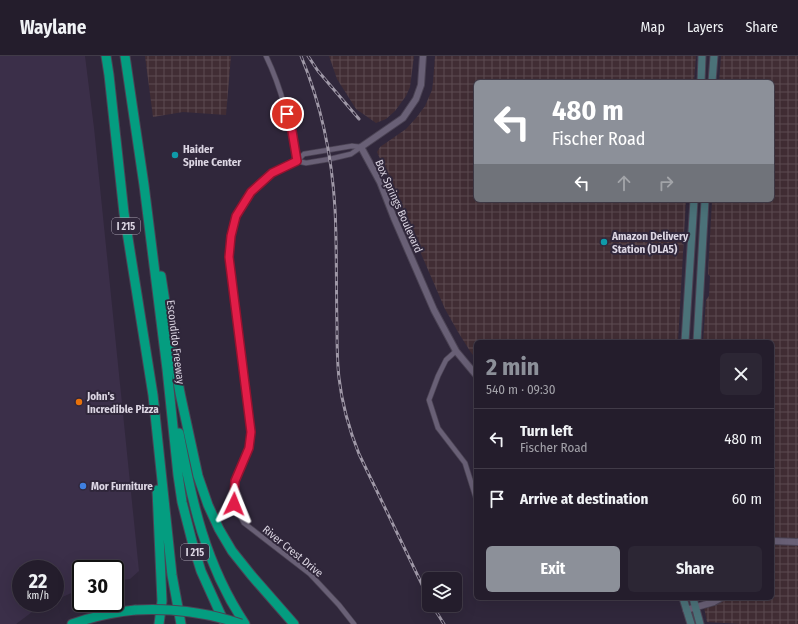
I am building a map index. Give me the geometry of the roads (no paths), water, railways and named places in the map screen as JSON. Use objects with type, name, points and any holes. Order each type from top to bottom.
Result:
[{"type":"highway","name":"I 215","points":[[106,56],[124,213],[152,395],[172,575],[181,624]]},
{"type":"highway","name":"Escondido Freeway","points":[[125,56],[144,185],[167,369],[178,475],[186,517],[201,571],[225,624]]},
{"type":"highway","points":[[144,185],[180,393],[198,476],[208,505],[219,529],[232,551],[294,624]]},
{"type":"highway","points":[[167,369],[187,474],[200,528],[214,567],[245,624]]},
{"type":"highway","points":[[152,395],[162,601],[159,624]]},
{"type":"highway","points":[[72,624],[93,617],[114,613],[135,610],[167,609],[216,616],[241,624]]},
{"type":"main road","points":[[701,80],[702,56]]},
{"type":"main road","points":[[712,80],[714,56]]},
{"type":"main road","points":[[685,340],[694,202]]},
{"type":"main road","points":[[697,340],[705,202]]},
{"type":"main road","points":[[684,600],[691,624]]},
{"type":"main road","points":[[693,600],[700,624]]},
{"type":"street","points":[[266,56],[278,85],[292,131],[297,161]]},
{"type":"street","points":[[361,147],[403,118],[416,99],[421,85],[423,56]]},
{"type":"street","name":"River Crest Drive","points":[[354,624],[339,605],[310,574],[244,523],[234,504],[235,481],[249,448],[251,432],[229,257],[231,236],[236,216],[251,192],[272,173],[297,161],[304,154],[352,146],[361,147]]},
{"type":"street","name":"River Crest Drive","points":[[297,161],[306,163],[330,159],[351,154],[361,147]]},
{"type":"street","name":"Box Springs Boulevard","points":[[361,147],[380,182],[434,310],[456,351],[474,373]]},
{"type":"street","points":[[456,351],[446,360],[429,400],[438,428],[465,463],[474,492]]},
{"type":"street","points":[[774,541],[798,542]]},
{"type":"street","points":[[686,610],[718,600]]},
{"type":"railway","points":[[301,56],[320,112],[331,169],[336,224],[337,359],[340,388],[344,407],[359,454],[422,584]]},
{"type":"railway","points":[[308,56],[318,71],[359,119]]},
{"type":"railway","points":[[436,612],[444,624]]},
{"type":"place","name":"Haider Spine Center","points":[[175,155]]},
{"type":"place","name":"Amazon Delivery Station (DLA5)","points":[[604,242]]},
{"type":"place","name":"John's Incredible Pizza","points":[[79,402]]},
{"type":"place","name":"Mor Furniture","points":[[83,486]]}]
